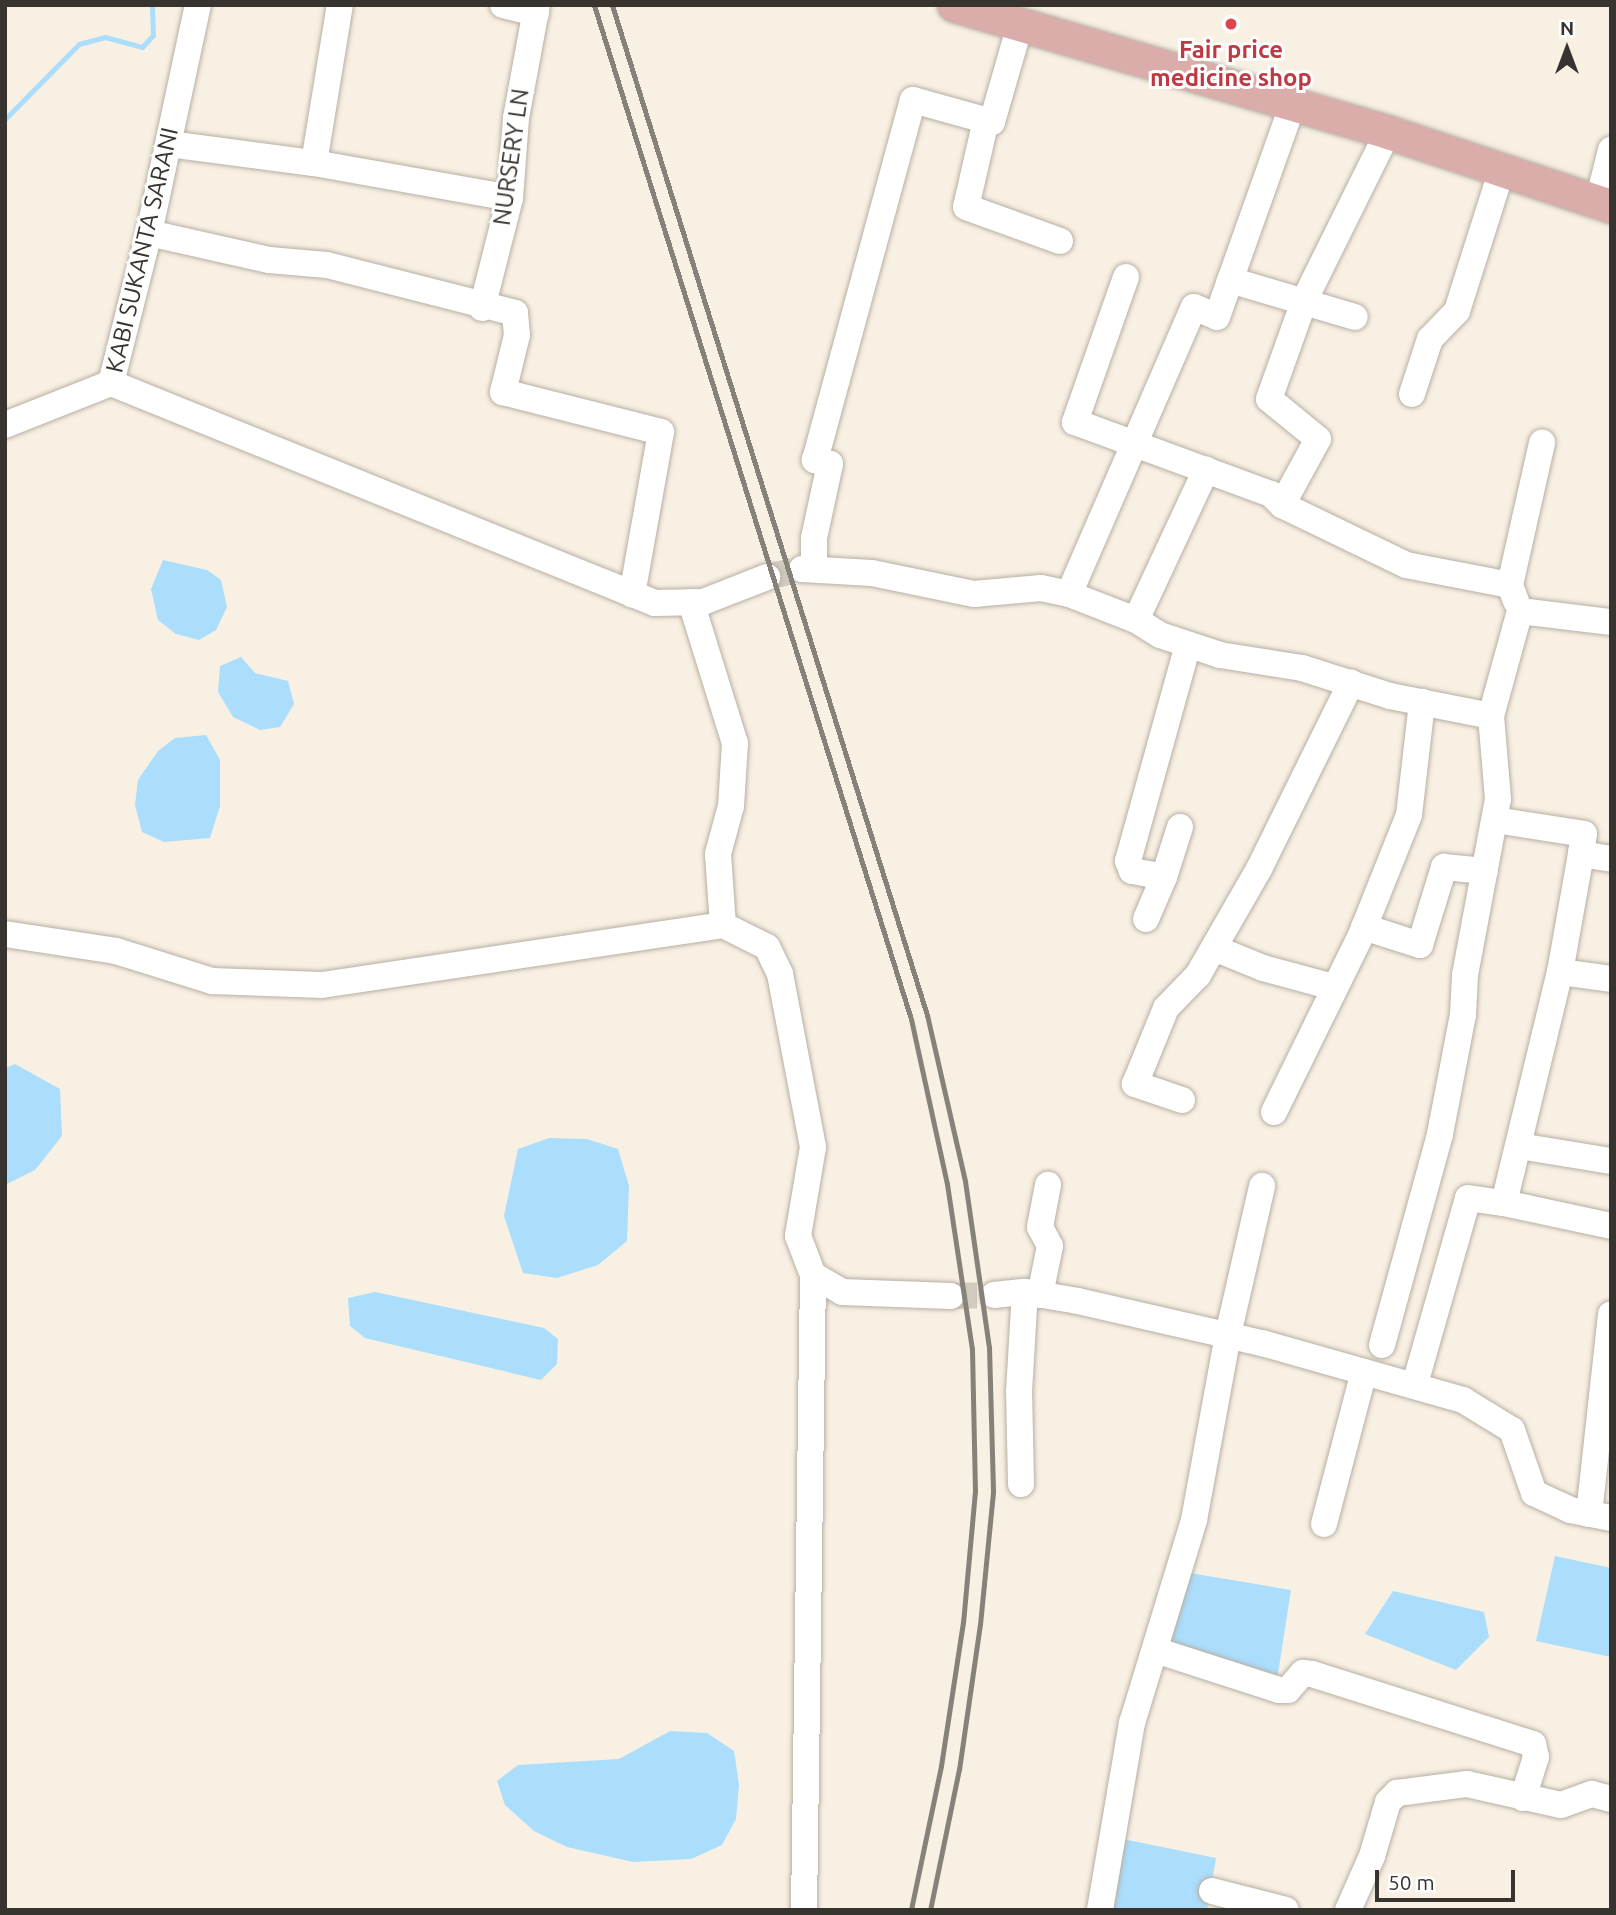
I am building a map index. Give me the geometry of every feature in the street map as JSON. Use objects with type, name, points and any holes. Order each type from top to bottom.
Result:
[{"type":"main road","points":[[956,6],[1388,132],[1605,204]]},
{"type":"street","name":"KABI SUKANTA SARANI","points":[[5,425],[111,383],[149,233],[198,5]]},
{"type":"street","points":[[314,163],[340,5]]},
{"type":"street","points":[[502,5],[536,9]]},
{"type":"street","name":"NURSERY LN","points":[[482,308],[510,198],[516,118],[536,9]]},
{"type":"street","points":[[1020,25],[992,122],[913,100],[815,460],[830,464],[808,568],[872,573],[974,594],[1041,588],[1069,594],[1136,620],[1188,645],[1302,668],[1422,702],[1491,716]]},
{"type":"street","points":[[1069,594],[1195,307],[1217,317],[1293,104]]},
{"type":"street","points":[[986,120],[965,207],[1060,241]]},
{"type":"street","points":[[1282,505],[1318,439],[1269,399],[1304,301],[1388,132]]},
{"type":"street","points":[[169,144],[314,163],[510,198]]},
{"type":"street","points":[[1605,204],[1611,150]]},
{"type":"street","points":[[1412,394],[1430,340],[1457,311],[1502,169]]},
{"type":"street","points":[[149,233],[269,260],[327,265],[482,308],[515,313],[517,335],[503,392],[661,432],[632,593]]},
{"type":"street","points":[[1126,277],[1075,422],[1271,494],[1282,505],[1406,565],[1510,585]]},
{"type":"street","points":[[1230,280],[1355,317]]},
{"type":"street","points":[[111,383],[542,561],[577,570],[655,603],[691,602],[766,577]]},
{"type":"street","points":[[1382,1345],[1440,1134],[1495,820],[1496,737],[1491,716],[1520,611],[1510,585],[1542,443]]},
{"type":"street","points":[[1136,620],[1206,470]]},
{"type":"street","points":[[691,602],[735,743],[731,806],[718,854],[723,925]]},
{"type":"street","points":[[1520,611],[1611,622]]},
{"type":"street","points":[[1164,877],[1132,871],[1128,861],[1188,645]]},
{"type":"street","points":[[1182,1100],[1135,1084],[1166,1008],[1198,975],[1214,948],[1303,788],[1351,683]]},
{"type":"street","points":[[1275,1112],[1333,987],[1364,928],[1409,815],[1422,702]]},
{"type":"street","points":[[1495,820],[1584,834],[1560,972],[1504,1203]]},
{"type":"street","points":[[1146,919],[1164,877],[1180,827]]},
{"type":"street","points":[[1581,854],[1611,859]]},
{"type":"street","points":[[1364,928],[1420,946],[1444,867],[1485,872]]},
{"type":"street","points":[[5,933],[116,951],[212,981],[322,985],[723,925],[766,947],[780,974],[813,1147],[798,1236],[813,1275],[804,1910]]},
{"type":"street","points":[[1214,948],[1263,968],[1333,987]]},
{"type":"street","points":[[1560,972],[1611,979]]},
{"type":"street","points":[[1519,1146],[1611,1161]]},
{"type":"street","points":[[1021,1484],[1019,1392],[1032,1294],[1050,1245],[1040,1227],[1048,1185]]},
{"type":"street","points":[[1100,1910],[1132,1723],[1194,1520],[1228,1335],[1262,1186]]},
{"type":"street","points":[[1415,1384],[1468,1198],[1611,1226]]},
{"type":"street","points":[[813,1275],[842,1292],[951,1296]]},
{"type":"street","points":[[994,1295],[1032,1294],[1228,1335],[1415,1384],[1463,1400],[1512,1430],[1534,1493],[1600,1516],[1611,1314]]},
{"type":"street","points":[[1324,1524],[1364,1372]]},
{"type":"street","points":[[1155,1650],[1279,1690],[1288,1689],[1303,1673],[1312,1674],[1533,1744],[1536,1757],[1523,1798]]},
{"type":"street","points":[[1348,1910],[1372,1856],[1388,1802],[1397,1793],[1467,1784],[1561,1805],[1592,1794],[1611,1799]]},
{"type":"street","points":[[1212,1891],[1286,1910]]},
{"type":"water","points":[[163,560],[207,570],[221,580],[227,607],[216,630],[199,640],[176,634],[158,620],[151,589]]},
{"type":"water","points":[[241,657],[255,673],[288,681],[294,704],[280,727],[260,730],[233,717],[218,692],[220,666]]},
{"type":"water","points":[[206,735],[220,760],[220,806],[210,838],[164,842],[142,832],[135,805],[138,780],[158,751],[175,738]]},
{"type":"water","points":[[15,1064],[60,1089],[62,1136],[35,1170],[5,1185],[5,1068]]},
{"type":"water","points":[[549,1138],[587,1139],[618,1149],[629,1186],[627,1241],[598,1265],[557,1278],[523,1273],[504,1216],[518,1149]]},
{"type":"water","points":[[375,1292],[544,1328],[558,1339],[557,1364],[541,1380],[365,1338],[350,1326],[348,1298]]},
{"type":"water","points":[[1555,1556],[1611,1568],[1611,1657],[1536,1641]]},
{"type":"water","points":[[1184,1572],[1291,1590],[1277,1680],[1169,1647]]},
{"type":"water","points":[[1393,1591],[1484,1612],[1489,1637],[1456,1670],[1365,1634]]},
{"type":"water","points":[[670,1731],[707,1733],[734,1751],[739,1785],[736,1819],[722,1845],[691,1859],[633,1862],[567,1847],[534,1831],[505,1805],[497,1781],[518,1765],[619,1759]]},
{"type":"water","points":[[1108,1836],[1216,1858],[1207,1910],[1099,1910]]},
{"type":"waterway","points":[[5,119],[79,44],[105,37],[142,47],[153,35],[152,5]]},
{"type":"tunnel","points":[[767,577],[802,569]]},
{"type":"tunnel","points":[[951,1296],[994,1295]]},
{"type":"railway","points":[[594,5],[911,1019],[947,1184],[972,1349],[975,1491],[963,1622],[941,1766],[911,1910]]},
{"type":"railway","points":[[612,5],[927,1015],[965,1181],[989,1347],[993,1492],[980,1624],[959,1769],[930,1910]]},
{"type":"place","name":"Fair price medicine shop","points":[[1231,24]]}]
